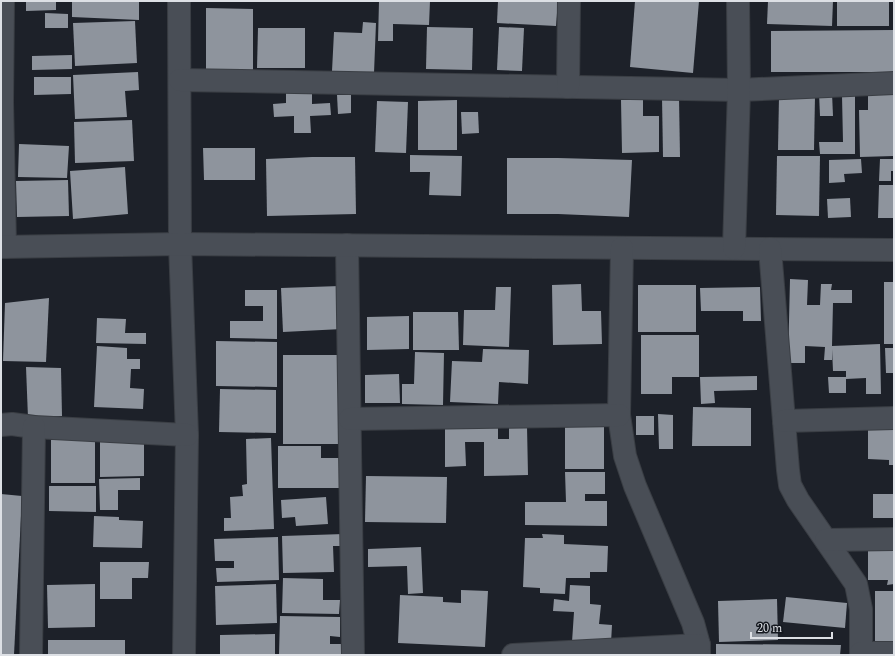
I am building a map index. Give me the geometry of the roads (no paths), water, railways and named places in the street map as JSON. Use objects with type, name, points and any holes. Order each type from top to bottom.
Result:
[{"type":"street","points":[[3,1],[3,247],[180,244],[894,250]]},
{"type":"street","points":[[179,1],[180,244],[187,435],[184,655]]},
{"type":"street","points":[[568,1],[568,87]]},
{"type":"street","points":[[734,248],[739,90],[738,1]]},
{"type":"street","points":[[180,80],[739,90],[894,83]]},
{"type":"street","points":[[347,245],[353,655]]},
{"type":"street","points":[[513,655],[699,650],[693,623],[635,486],[625,456],[619,415],[622,248]]},
{"type":"street","points":[[770,248],[790,485],[798,500],[856,584],[861,609],[861,654],[894,653]]},
{"type":"street","points":[[350,419],[619,415]]},
{"type":"street","points":[[784,421],[894,418]]},
{"type":"street","points":[[1,425],[12,424],[34,427],[187,435]]},
{"type":"street","points":[[31,655],[34,427]]},
{"type":"street","points":[[826,540],[894,539]]}]
